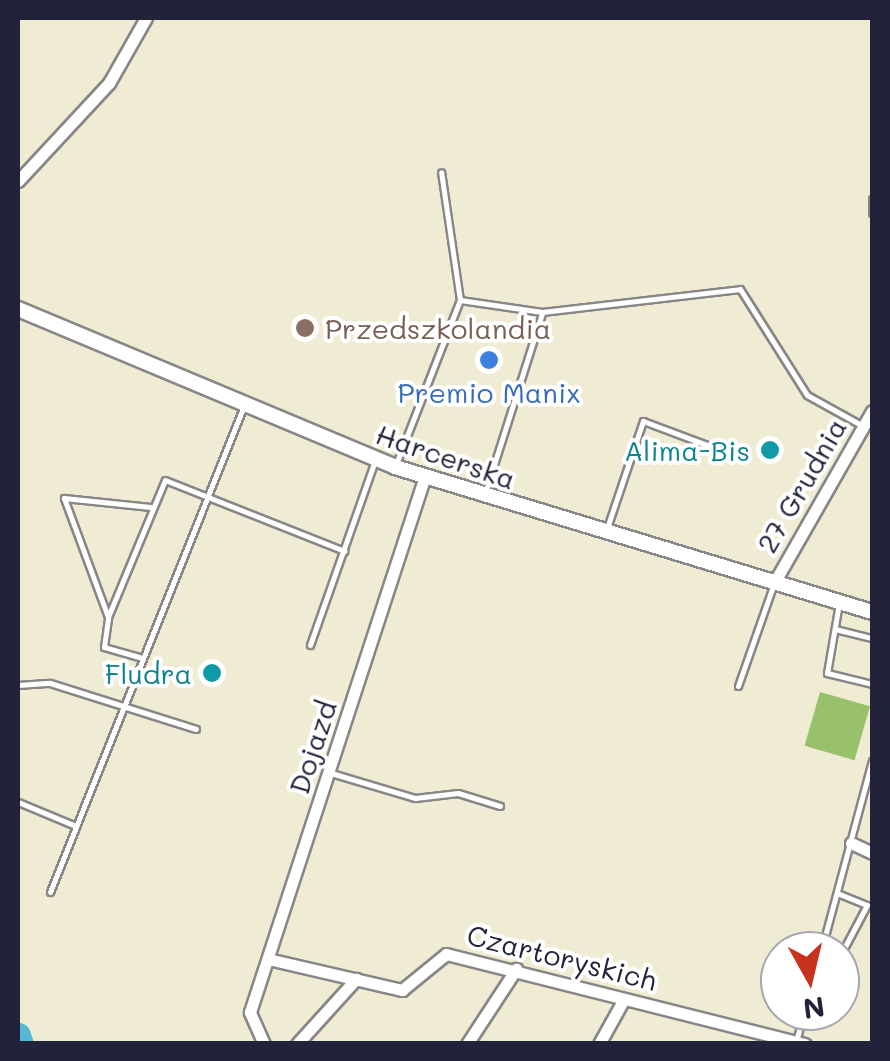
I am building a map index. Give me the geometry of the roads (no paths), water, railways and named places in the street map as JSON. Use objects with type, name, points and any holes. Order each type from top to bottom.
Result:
[{"type":"street","points":[[18,181],[110,83],[146,18]]},
{"type":"street","name":"Harcerska","points":[[18,313],[375,460],[604,535],[872,612]]},
{"type":"street","name":"27 Grudnia","points":[[774,583],[872,411]]},
{"type":"street","name":"Dojazd","points":[[264,1044],[254,1033],[250,1012],[332,773],[425,476]]},
{"type":"street","points":[[851,844],[872,853]]},
{"type":"street","name":"Czartoryskich","points":[[268,959],[402,990],[446,954],[801,1041]]},
{"type":"street","points":[[466,1044],[516,969]]},
{"type":"street","points":[[297,1044],[356,979]]},
{"type":"street","points":[[599,1044],[624,1000]]},
{"type":"lane","points":[[395,467],[460,300],[441,172]]},
{"type":"lane","points":[[872,199],[872,213]]},
{"type":"lane","points":[[460,300],[542,312],[740,289],[807,395],[864,426]]},
{"type":"lane","points":[[484,496],[542,312]]},
{"type":"lane","points":[[50,892],[140,657],[243,408]]},
{"type":"lane","points":[[604,535],[643,421],[707,445]]},
{"type":"lane","points":[[310,645],[375,460]]},
{"type":"lane","points":[[140,657],[104,647],[108,617],[164,480],[344,551]]},
{"type":"lane","points":[[108,617],[64,498],[151,507]]},
{"type":"lane","points":[[738,686],[774,583]]},
{"type":"lane","points":[[840,601],[827,673],[872,684]]},
{"type":"lane","points":[[835,629],[872,638]]},
{"type":"lane","points":[[18,685],[50,683],[196,729]]},
{"type":"lane","points":[[827,931],[869,786],[872,761]]},
{"type":"lane","points":[[332,773],[415,798],[458,794],[500,806]]},
{"type":"lane","points":[[18,802],[76,826]]},
{"type":"lane","points":[[837,894],[867,906],[854,931]]},
{"type":"waterway","points":[[18,1035],[21,1044]]},
{"type":"place","name":"Przedszkolandia","points":[[305,328]]},
{"type":"place","name":"Premio Manix","points":[[489,360]]},
{"type":"place","name":"Alima-Bis","points":[[770,450]]},
{"type":"place","name":"Fludra","points":[[212,673]]}]
